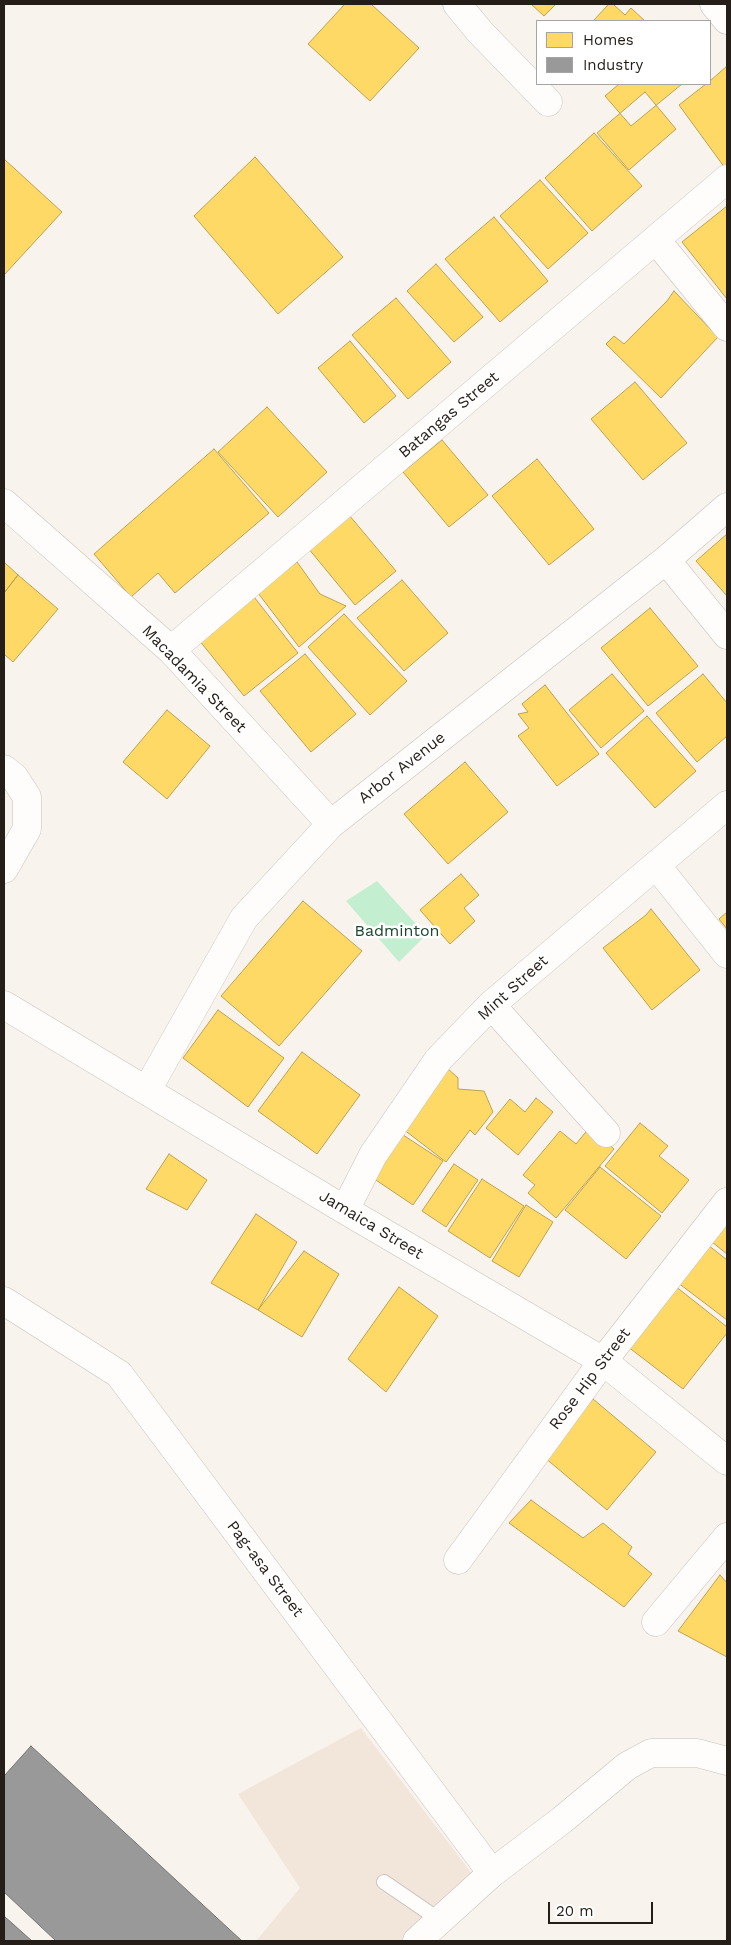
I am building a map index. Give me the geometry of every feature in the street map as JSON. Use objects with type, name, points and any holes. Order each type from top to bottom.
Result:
[{"type":"street","points":[[457,4],[480,32],[548,102]]},
{"type":"street","points":[[714,4],[727,20]]},
{"type":"street","name":"Batangas Street","points":[[171,650],[727,180]]},
{"type":"street","points":[[656,240],[727,327]]},
{"type":"street","name":"Macadamia Street","points":[[4,503],[171,650],[330,824]]},
{"type":"street","name":"Arbor Avenue","points":[[147,1090],[244,918],[330,824],[666,560],[727,507]]},
{"type":"street","points":[[666,560],[727,635]]},
{"type":"street","points":[[4,769],[14,777],[27,797],[27,830],[4,869]]},
{"type":"street","name":"Mint Street","points":[[345,1210],[373,1155],[438,1060],[492,1005],[727,806]]},
{"type":"street","points":[[656,865],[727,954]]},
{"type":"street","name":"Jamaica Street","points":[[4,1005],[345,1210],[603,1361],[727,1461]]},
{"type":"street","points":[[492,1005],[606,1133]]},
{"type":"street","name":"Rose Hip Street","points":[[458,1560],[603,1361],[727,1202]]},
{"type":"street","name":"Pag-asa Street","points":[[4,1301],[119,1374],[492,1873]]},
{"type":"street","points":[[656,1622],[727,1537]]},
{"type":"street","points":[[417,1941],[492,1873],[562,1820],[627,1766],[651,1753],[697,1753],[727,1761]]},
{"type":"lane","points":[[384,1882],[441,1921]]},
{"type":"shaded area","points":[[361,1728],[473,1875],[403,1941],[256,1941],[300,1888],[238,1794]]},
{"type":"green space","name":"Badminton","points":[[377,881],[426,935],[399,962],[346,901]]},
{"type":"building: Homes","points":[[345,4],[371,4],[419,48],[370,101],[308,44]]},
{"type":"building: Homes","points":[[531,4],[556,4],[544,16]]},
{"type":"building: Homes","points":[[609,4],[613,4],[625,15],[631,8],[644,20],[594,20]]},
{"type":"building: Homes","points":[[727,66],[727,165],[725,168],[679,105],[705,85],[711,85],[711,80]]},
{"type":"building: Homes","points":[[618,85],[681,85],[631,126],[605,96]]},
{"type":"building: Homes","points":[[645,92],[676,129],[629,170],[597,133]]},
{"type":"building: Homes","points":[[594,133],[642,186],[592,231],[545,178]]},
{"type":"building: Homes","points":[[255,157],[343,257],[278,314],[194,216]]},
{"type":"building: Homes","points":[[4,159],[62,212],[4,275]]},
{"type":"building: Homes","points":[[540,180],[588,233],[548,269],[500,216]]},
{"type":"building: Homes","points":[[727,206],[727,299],[682,242]]},
{"type":"building: Homes","points":[[494,217],[548,281],[500,322],[445,259]]},
{"type":"building: Homes","points":[[436,264],[483,317],[454,342],[407,291]]},
{"type":"building: Homes","points":[[674,291],[718,337],[661,398],[606,344],[614,336],[624,344],[667,301]]},
{"type":"building: Homes","points":[[396,298],[451,362],[408,399],[352,335]]},
{"type":"building: Homes","points":[[350,341],[396,396],[364,423],[318,368]]},
{"type":"building: Homes","points":[[635,382],[687,443],[643,480],[591,419]]},
{"type":"building: Homes","points":[[267,407],[327,472],[278,517],[218,452]]},
{"type":"building: Homes","points":[[442,440],[488,495],[449,527],[403,472]]},
{"type":"building: Homes","points":[[214,449],[269,513],[175,593],[158,573],[131,597],[94,554]]},
{"type":"building: Homes","points":[[537,459],[594,529],[549,565],[492,496]]},
{"type":"building: Homes","points":[[349,515],[396,571],[355,605],[308,548]]},
{"type":"building: Homes","points":[[727,534],[727,596],[696,561]]},
{"type":"building: Homes","points":[[4,562],[18,575],[4,593]]},
{"type":"building: Homes","points":[[297,562],[320,594],[346,606],[299,647],[258,593]]},
{"type":"building: Homes","points":[[18,575],[58,609],[13,662],[4,654],[4,593]]},
{"type":"building: Homes","points":[[402,580],[448,633],[404,671],[357,618]]},
{"type":"building: Homes","points":[[254,597],[298,653],[244,696],[199,640]]},
{"type":"building: Homes","points":[[650,608],[698,666],[648,706],[601,648]]},
{"type":"building: Homes","points":[[344,614],[407,681],[370,715],[308,647]]},
{"type":"building: Homes","points":[[305,654],[356,714],[311,752],[260,691]]},
{"type":"building: Homes","points":[[612,674],[644,711],[601,748],[569,710]]},
{"type":"building: Homes","points":[[703,674],[727,703],[727,736],[697,762],[656,713]]},
{"type":"building: Homes","points":[[545,685],[599,754],[557,786],[518,736],[529,728],[518,714],[528,712],[522,704]]},
{"type":"building: Homes","points":[[167,710],[210,746],[167,799],[123,762]]},
{"type":"building: Homes","points":[[647,716],[696,771],[655,808],[606,753]]},
{"type":"building: Homes","points":[[465,762],[508,812],[448,864],[404,814]]},
{"type":"building: Homes","points":[[461,874],[479,895],[464,908],[475,921],[450,944],[420,910]]},
{"type":"building: Homes","points":[[303,901],[362,951],[279,1046],[221,996]]},
{"type":"building: Homes","points":[[651,909],[700,970],[652,1010],[603,948],[646,915]]},
{"type":"building: Homes","points":[[727,912],[727,929],[719,919]]},
{"type":"building: Homes","points":[[218,1010],[284,1058],[248,1107],[183,1058]]},
{"type":"building: Homes","points":[[302,1052],[360,1095],[317,1154],[258,1111]]},
{"type":"building: Homes","points":[[447,1068],[458,1078],[458,1089],[484,1091],[493,1112],[475,1135],[470,1130],[446,1162],[403,1129]]},
{"type":"building: Homes","points":[[536,1098],[553,1112],[518,1155],[486,1128],[510,1099],[525,1112]]},
{"type":"building: Homes","points":[[640,1123],[668,1146],[659,1156],[689,1180],[662,1213],[605,1166]]},
{"type":"building: Homes","points":[[590,1127],[614,1149],[556,1218],[528,1193],[535,1185],[523,1175],[560,1131],[576,1144]]},
{"type":"building: Homes","points":[[400,1133],[443,1161],[413,1205],[370,1176]]},
{"type":"building: Homes","points":[[169,1154],[207,1180],[187,1210],[146,1189]]},
{"type":"building: Homes","points":[[454,1164],[478,1180],[446,1227],[422,1211]]},
{"type":"building: Homes","points":[[600,1167],[661,1216],[626,1259],[565,1210]]},
{"type":"building: Homes","points":[[482,1179],[524,1206],[490,1258],[448,1231]]},
{"type":"building: Homes","points":[[526,1205],[553,1222],[519,1277],[492,1261]]},
{"type":"building: Homes","points":[[727,1212],[727,1254],[707,1238]]},
{"type":"building: Homes","points":[[256,1214],[297,1242],[258,1310],[211,1283]]},
{"type":"building: Homes","points":[[703,1241],[727,1260],[727,1320],[673,1279]]},
{"type":"building: Homes","points":[[304,1251],[339,1274],[302,1337],[258,1310]]},
{"type":"building: Homes","points":[[670,1282],[727,1327],[727,1333],[683,1389],[623,1343]]},
{"type":"building: Homes","points":[[399,1287],[438,1316],[386,1392],[348,1359]]},
{"type":"building: Homes","points":[[593,1399],[656,1452],[607,1510],[544,1457]]},
{"type":"building: Homes","points":[[531,1500],[583,1538],[603,1523],[632,1547],[628,1554],[652,1574],[624,1607],[509,1523]]},
{"type":"building: Homes","points":[[720,1575],[727,1583],[727,1657],[678,1631]]},
{"type":"building: Industry","points":[[31,1746],[242,1941],[56,1941],[4,1892],[4,1776]]},
{"type":"building: Industry","points":[[4,1916],[32,1941],[4,1941]]}]
